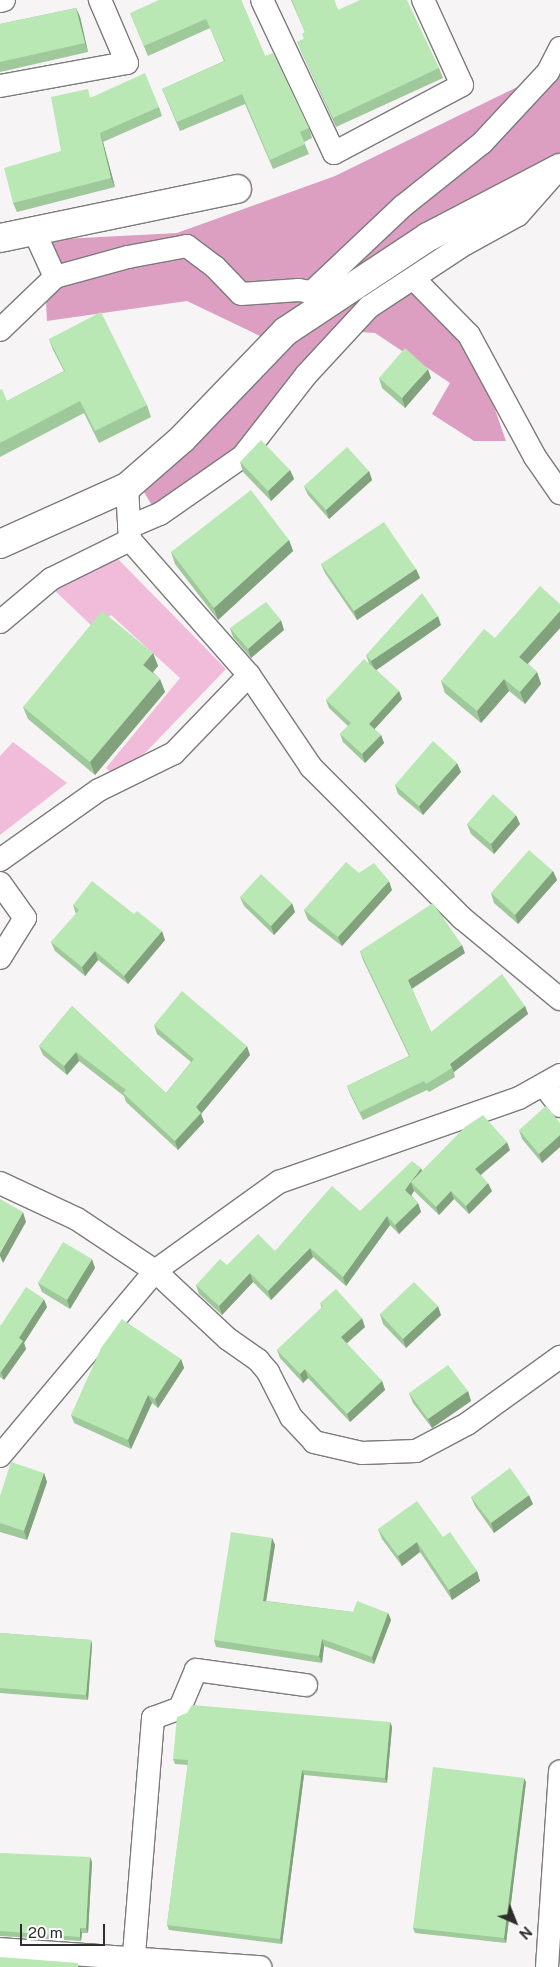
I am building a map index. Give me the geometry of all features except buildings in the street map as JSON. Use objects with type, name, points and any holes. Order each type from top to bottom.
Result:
[{"type":"street","points":[[0,1],[4,0]]},
{"type":"street","points":[[0,86],[127,63],[100,0]]},
{"type":"street","points":[[262,0],[334,153],[462,86],[423,0]]},
{"type":"street","points":[[0,544],[127,487],[182,439],[286,331],[325,295],[403,206],[482,143],[548,72],[560,48]]},
{"type":"street","points":[[0,330],[55,277],[128,257],[187,246],[215,267],[241,294],[325,295],[428,237],[559,169]]},
{"type":"street","points":[[0,622],[51,579],[160,514],[243,456],[306,375],[369,307],[465,244],[518,215],[559,169]]},
{"type":"street","points":[[0,238],[237,189]]},
{"type":"street","points":[[34,231],[55,277]]},
{"type":"street","points":[[414,279],[469,335],[535,456],[560,493]]},
{"type":"street","points":[[127,487],[130,533],[249,675],[311,767],[462,918],[560,999]]},
{"type":"street","points":[[0,860],[99,790],[174,753],[249,675]]},
{"type":"street","points":[[0,882],[25,918],[0,958]]},
{"type":"street","points":[[0,1456],[155,1271],[279,1182],[552,1081],[560,1106]]},
{"type":"street","points":[[0,1183],[77,1219],[155,1271],[228,1339],[258,1360],[291,1417],[314,1442],[362,1453],[416,1451],[467,1424],[524,1379],[560,1357]]},
{"type":"street","points":[[133,1963],[153,1718],[180,1708],[196,1670],[306,1685]]},
{"type":"street","points":[[547,1967],[560,1771]]},
{"type":"street","points":[[0,1949],[133,1963],[260,1967]]},
{"type":"shaded area","points":[[560,40],[560,156],[415,279],[469,335],[506,441],[474,441],[432,414],[450,383],[375,333],[331,330],[239,452],[153,507],[136,479],[262,337],[187,301],[47,321],[43,240],[177,233],[335,176],[548,72]]},
{"type":"shaded area","points":[[113,554],[226,669],[119,780],[106,768],[180,678],[111,615],[94,628],[47,583]]},
{"type":"shaded area","points":[[13,742],[67,783],[0,835],[0,756]]}]
